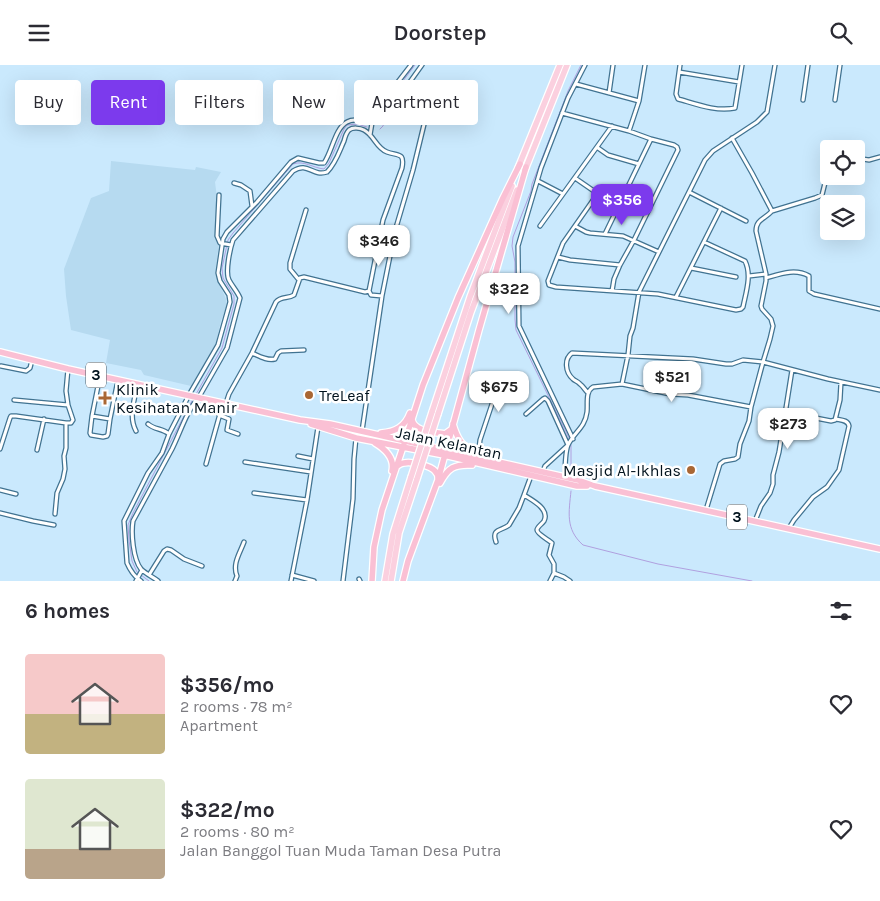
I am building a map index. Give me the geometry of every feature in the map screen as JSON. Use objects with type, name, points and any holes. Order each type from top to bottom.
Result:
[{"type":"highway","points":[[372,581],[377,529],[423,385],[462,290],[520,164]]},
{"type":"highway","points":[[403,581],[408,561],[434,494],[526,167]]},
{"type":"highway","name":"Jalan Kelantan","points":[[0,352],[68,369],[300,420],[374,433],[404,444]]},
{"type":"highway","points":[[374,433],[396,431],[405,423],[423,385]]},
{"type":"highway","points":[[412,417],[414,426],[420,429],[445,434],[453,427]]},
{"type":"highway","name":"Jalan Kelantan","points":[[300,420],[359,438],[404,444],[531,476],[576,485],[595,486]]},
{"type":"highway","points":[[453,427],[463,446],[478,457]]},
{"type":"highway","points":[[359,438],[376,443],[385,450],[390,458],[393,466],[388,490]]},
{"type":"highway","name":"Jalan Kelantan","points":[[445,453],[478,457],[578,480],[595,486],[880,549]]},
{"type":"highway","points":[[396,467],[404,463],[412,463],[434,469],[438,474],[438,480]]},
{"type":"highway","points":[[434,494],[447,470],[463,464],[489,466]]},
{"type":"main road","points":[[384,581],[394,534],[435,413],[472,290],[560,65]]},
{"type":"main road","points":[[435,413],[471,312],[567,65]]},
{"type":"main road","points":[[391,581],[400,533],[414,478]]},
{"type":"street","points":[[399,80],[410,65]]},
{"type":"street","points":[[411,80],[422,65]]},
{"type":"street","points":[[572,439],[520,331],[518,321],[518,246],[541,168],[562,113],[585,65]]},
{"type":"street","points":[[609,93],[613,65]]},
{"type":"street","points":[[629,131],[639,101],[645,65]]},
{"type":"street","points":[[680,65],[676,94],[678,99],[706,107],[726,110],[735,108],[742,65]]},
{"type":"street","points":[[622,384],[639,292],[706,160],[713,151],[757,122],[767,112],[775,65]]},
{"type":"street","points":[[803,100],[808,65]]},
{"type":"street","points":[[835,100],[840,65]]},
{"type":"street","points":[[679,72],[739,82]]},
{"type":"street","points":[[576,84],[639,101]]},
{"type":"street","points":[[562,113],[674,145],[678,150],[620,265],[614,279],[612,291]]},
{"type":"street","points":[[158,581],[142,571],[136,560],[132,528],[133,521],[170,445],[193,404],[194,396],[218,345],[230,302],[218,273],[223,239],[227,232],[252,207],[291,162],[298,158],[324,163],[338,132],[345,123],[354,120]]},
{"type":"street","points":[[370,135],[372,125]]},
{"type":"street","points":[[362,431],[381,296],[424,125]]},
{"type":"street","points":[[540,226],[612,126]]},
{"type":"street","points":[[141,581],[129,569],[127,563],[124,521],[148,473],[170,445],[169,433],[227,348],[240,298],[228,279],[230,245],[293,171],[301,167],[322,174],[327,172],[335,162],[350,129],[366,131],[380,147],[387,152],[398,154],[404,161],[383,219],[370,293]]},
{"type":"street","points":[[732,138],[772,211]]},
{"type":"street","points":[[605,234],[651,139]]},
{"type":"street","points":[[598,148],[608,155],[639,164]]},
{"type":"street","points":[[865,159],[880,157]]},
{"type":"street","points":[[575,178],[618,207]]},
{"type":"street","points":[[538,181],[563,194]]},
{"type":"street","points":[[234,183],[241,185],[251,192],[252,207]]},
{"type":"street","points":[[706,511],[720,464],[738,457],[773,326],[771,319],[762,309],[761,305],[766,276],[756,225],[772,211],[822,195],[824,185]]},
{"type":"street","points":[[689,192],[746,221]]},
{"type":"street","points":[[598,193],[563,243],[548,281],[550,285],[556,287],[639,292],[676,297],[736,310],[740,309],[749,276],[745,261],[704,242]]},
{"type":"street","points":[[219,195],[217,240],[220,243],[230,245]]},
{"type":"street","points":[[676,297],[721,208]]},
{"type":"street","points":[[299,280],[292,273],[290,263],[306,210]]},
{"type":"street","points":[[575,226],[586,232],[634,239],[659,252]]},
{"type":"street","points":[[558,257],[620,265]]},
{"type":"street","points":[[691,268],[736,277]]},
{"type":"street","points":[[749,276],[766,276],[790,272],[804,273],[809,276],[809,291],[814,294],[880,309]]},
{"type":"street","points":[[206,464],[219,415],[278,299],[294,295],[301,277],[381,296]]},
{"type":"street","points":[[252,353],[272,360],[281,351],[304,350]]},
{"type":"street","points":[[588,393],[568,372],[566,367],[569,355],[574,353],[628,355],[692,359],[726,364],[743,360],[763,362],[880,390]]},
{"type":"street","points":[[2,367],[26,371],[30,368],[32,360]]},
{"type":"street","points":[[0,449],[11,416],[71,423],[73,420],[66,391],[68,369]]},
{"type":"street","points":[[755,521],[773,484],[792,370]]},
{"type":"street","points":[[100,376],[92,416],[91,435],[103,437],[108,434],[118,379]]},
{"type":"street","points":[[836,419],[841,382]]},
{"type":"street","points":[[136,431],[132,416],[138,384]]},
{"type":"street","points":[[542,472],[568,445],[584,423],[587,412],[588,393],[590,388],[593,387],[622,384],[751,407]]},
{"type":"street","points":[[478,457],[480,440],[495,395],[495,393],[482,390]]},
{"type":"street","points":[[526,414],[546,398],[568,445],[564,477]]},
{"type":"street","points":[[14,400],[68,405]]},
{"type":"street","points":[[786,411],[831,421],[836,419],[846,421],[848,425],[839,469],[826,487],[813,497],[789,529]]},
{"type":"street","points":[[219,415],[229,419],[227,430],[238,434]]},
{"type":"street","points":[[92,416],[110,419]]},
{"type":"street","points":[[37,450],[44,419]]},
{"type":"street","points":[[55,514],[57,493],[65,469],[66,423]]},
{"type":"street","points":[[148,424],[153,428],[162,429],[169,433]]},
{"type":"street","points":[[291,581],[308,500],[318,427]]},
{"type":"street","points":[[343,581],[353,499],[354,459],[359,438]]},
{"type":"street","points":[[298,456],[313,459]]},
{"type":"street","points":[[245,462],[311,472]]},
{"type":"street","points":[[496,542],[494,537],[496,532],[509,525],[519,508],[531,476]]},
{"type":"street","points":[[0,490],[16,494]]},
{"type":"street","points":[[254,493],[308,500]]},
{"type":"street","points":[[524,495],[536,503],[545,515],[537,531],[552,543],[549,555],[554,564],[554,573],[550,581]]},
{"type":"street","points":[[0,513],[54,525]]},
{"type":"street","points":[[235,581],[237,576],[235,572],[236,559],[244,542]]},
{"type":"street","points":[[149,575],[167,549],[184,559],[202,566]]},
{"type":"street","points":[[137,579],[142,571]]},
{"type":"street","points":[[554,573],[570,581]]},
{"type":"street","points":[[292,575],[314,581]]},
{"type":"shaded area","points":[[111,161],[195,170],[196,167],[221,172],[215,182],[217,198],[215,237],[219,244],[215,274],[227,305],[216,343],[191,386],[144,375],[141,370],[106,363],[110,340],[71,330],[64,269],[91,198],[109,191]]},
{"type":"waterway","points":[[404,80],[415,65]]},
{"type":"waterway","points":[[569,438],[516,330],[515,262],[512,246],[513,237],[532,184],[568,91],[581,65]]},
{"type":"waterway","points":[[195,396],[222,348],[234,304],[234,296],[223,278],[222,268],[228,240],[293,164],[305,164],[324,169],[329,163],[347,125],[357,124],[367,127]]},
{"type":"waterway","points":[[380,129],[383,125]]},
{"type":"waterway","points":[[149,581],[137,572],[132,561],[128,525],[193,399]]},
{"type":"waterway","points":[[571,445],[571,473]]},
{"type":"waterway","points":[[571,491],[569,513],[571,526],[573,533],[583,545],[658,564],[752,581]]},
{"type":"place","name":"TreLeaf","points":[[309,395]]},
{"type":"place","name":"Klinik Kesihatan Manir","points":[[105,398]]},
{"type":"place","name":"Masjid Al-Ikhlas","points":[[691,470]]}]
